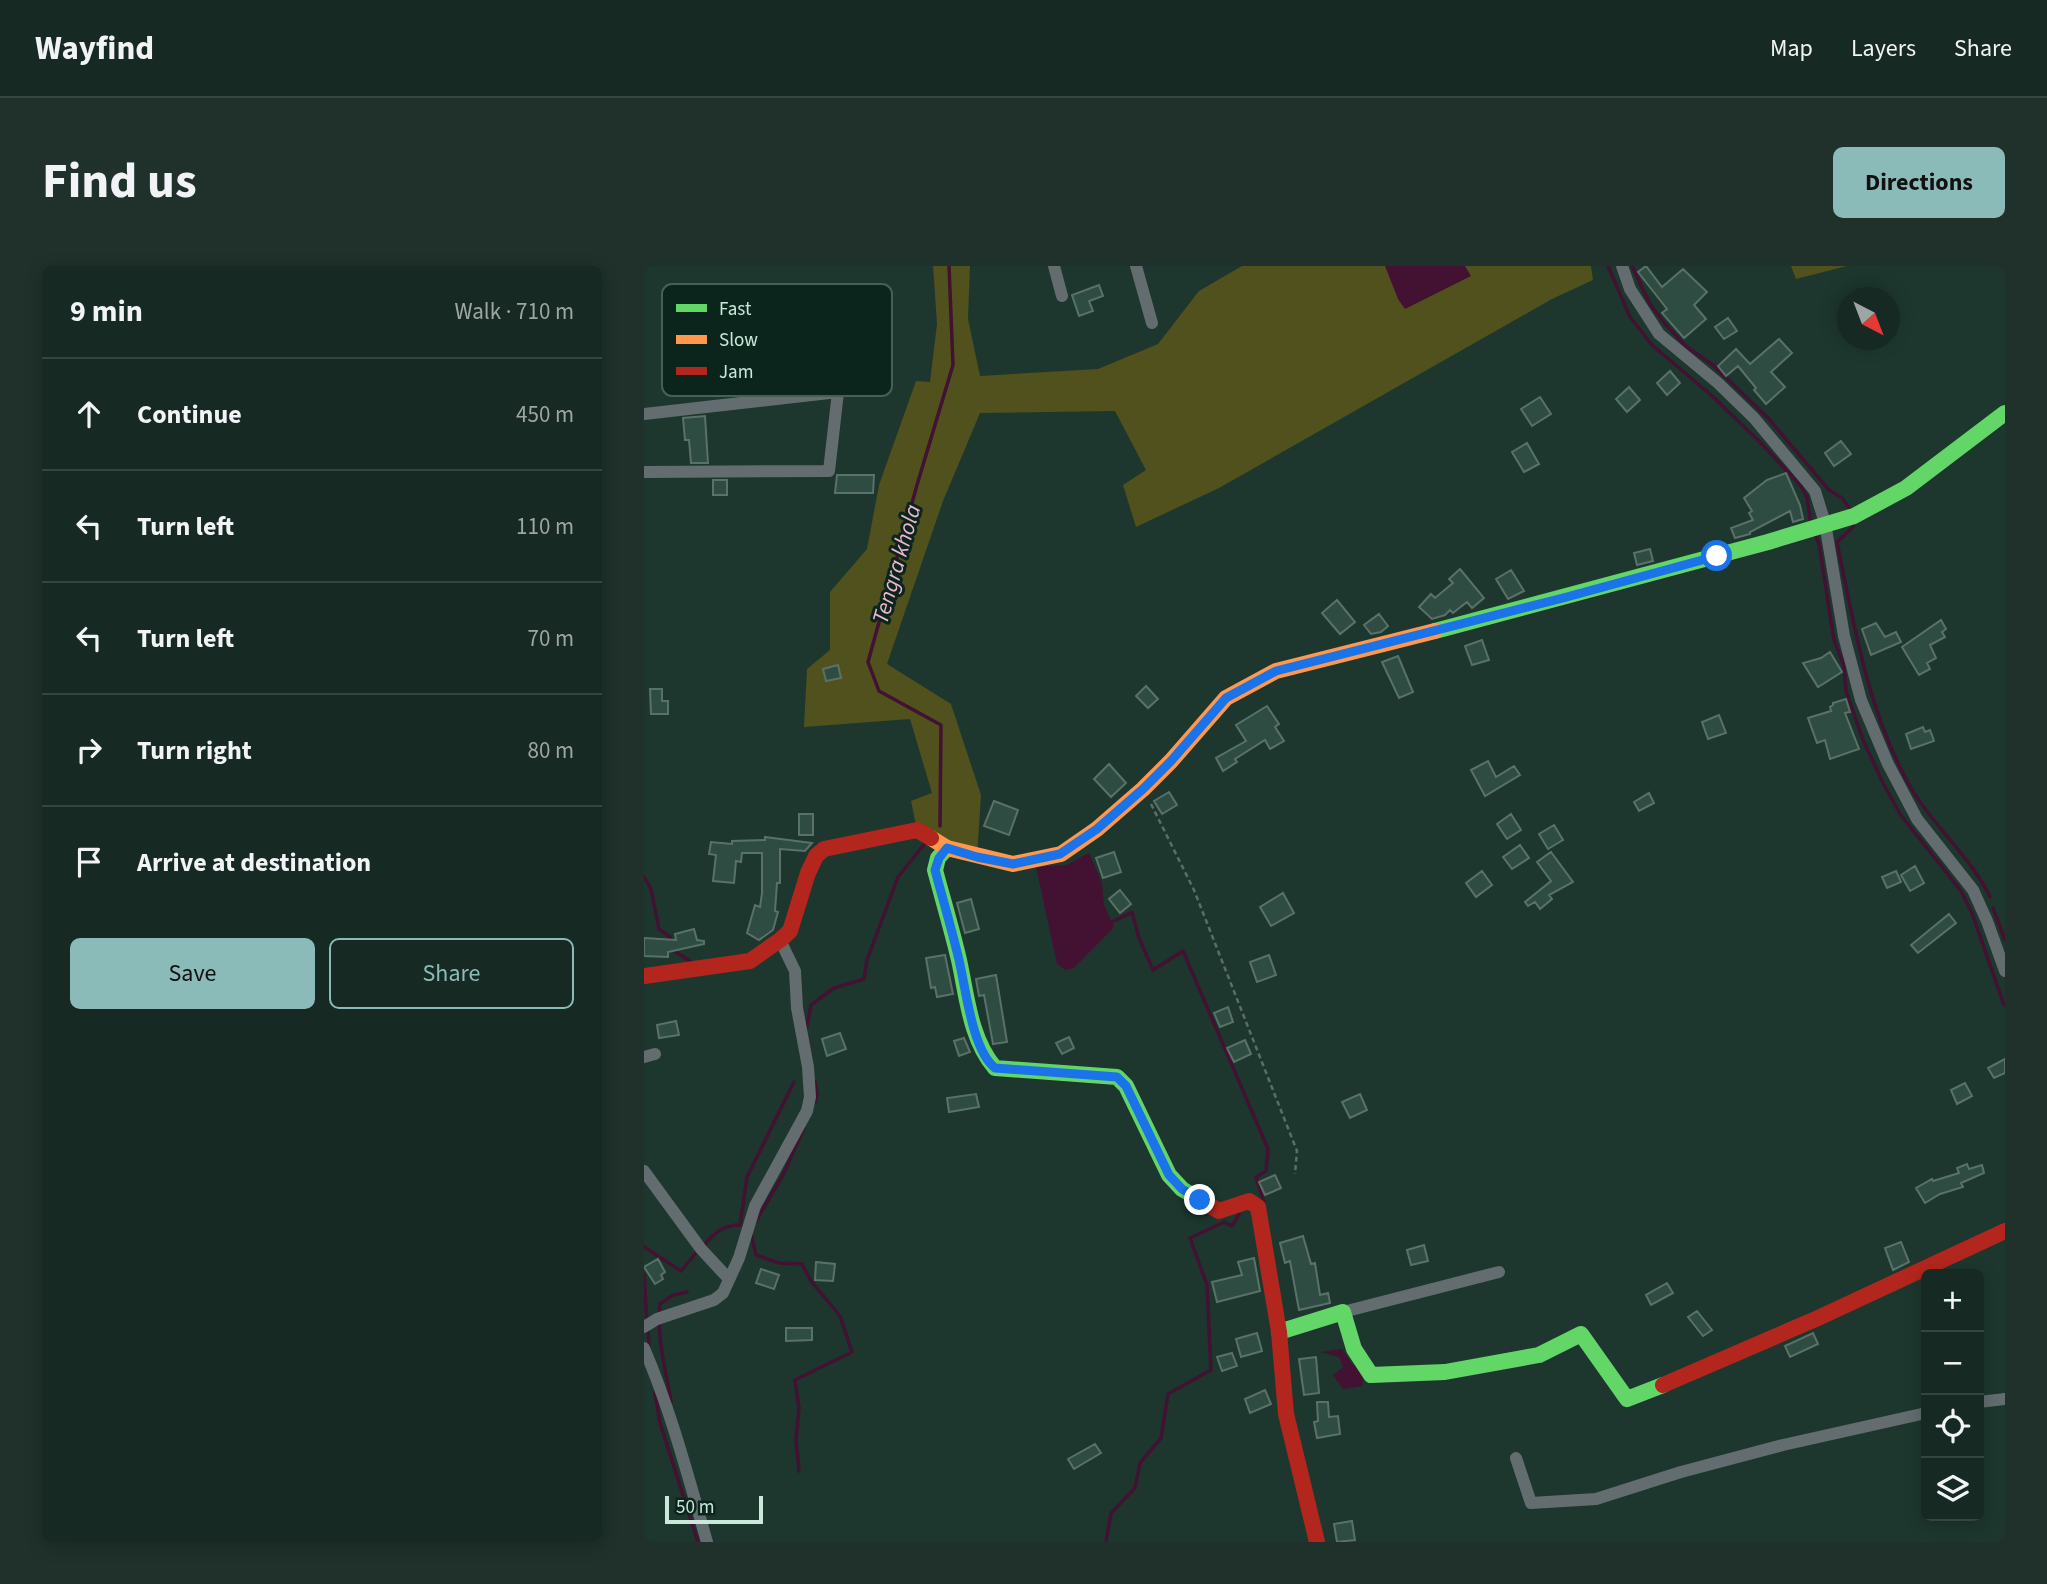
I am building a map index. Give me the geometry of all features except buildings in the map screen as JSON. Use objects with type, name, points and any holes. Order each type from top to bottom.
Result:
[{"type":"street","points":[[1054,266],[1062,296]]},
{"type":"street","points":[[1136,266],[1152,323]]},
{"type":"street","points":[[1622,266],[1630,289],[1659,334],[1718,383],[1754,418],[1815,491],[1825,523],[1844,636],[1861,700],[1888,764],[1917,819],[1973,890],[2005,971]]},
{"type":"street","points":[[644,414],[803,396]]},
{"type":"street","points":[[644,472],[829,471],[838,396]]},
{"type":"street","points":[[644,976],[750,961],[780,940],[790,931],[808,873],[816,856],[824,849],[916,830],[947,848],[1013,864],[1060,854],[1097,829],[1143,789],[1226,698],[1276,671],[1563,598],[1854,516],[1906,488],[2005,413]]},
{"type":"street","points":[[947,848],[939,858],[935,870],[971,1017],[986,1058],[995,1068],[1117,1077],[1126,1086],[1169,1175],[1182,1189],[1219,1210],[1229,1209],[1245,1201],[1256,1204],[1261,1215],[1279,1332],[1286,1413],[1317,1542]]},
{"type":"street","points":[[644,1327],[657,1319],[714,1300],[723,1293],[739,1258],[755,1206],[807,1111],[810,1097],[808,1067],[797,1009],[795,971],[780,940]]},
{"type":"street","points":[[644,1171],[701,1249],[728,1278]]},
{"type":"street","points":[[1343,1312],[1354,1349],[1371,1375],[1446,1372],[1539,1355],[1581,1334],[1627,1399],[1687,1376],[1812,1321],[2005,1231]]},
{"type":"street","points":[[1279,1332],[1343,1312],[1499,1272]]},
{"type":"street","points":[[644,1348],[668,1410],[707,1542]]},
{"type":"street","points":[[1984,1401],[2005,1399]]},
{"type":"street","points":[[1517,1458],[1531,1503],[1596,1499],[1681,1472],[1783,1445],[1921,1414]]},
{"type":"path","points":[[1143,789],[1194,890],[1246,1019],[1297,1151],[1295,1174]]},
{"type":"shaded area","points":[[933,266],[970,266],[968,319],[980,376],[1098,369],[1158,344],[1199,291],[1242,266],[1591,266],[1593,280],[1552,299],[1219,488],[1136,527],[1123,485],[1146,470],[1115,411],[980,413],[943,501],[887,664],[951,704],[981,795],[977,857],[917,830],[911,801],[932,793],[910,719],[804,727],[807,669],[830,650],[830,592],[867,549],[879,485],[916,381],[930,382],[937,324]]},
{"type":"shaded area","points":[[1385,266],[1465,266],[1471,276],[1405,309],[1398,299]]},
{"type":"shaded area","points":[[1791,266],[1847,266],[1796,279]]},
{"type":"shaded area","points":[[1089,853],[1102,883],[1104,905],[1114,927],[1074,968],[1066,970],[1057,964],[1036,867],[1066,865]]},
{"type":"shaded area","points":[[1342,1349],[1352,1364],[1364,1371],[1362,1386],[1343,1389],[1333,1375],[1343,1367],[1339,1357],[1320,1352]]},
{"type":"waterway","name":"Tengra khola","points":[[940,826],[941,725],[879,691],[868,662],[953,365],[949,266]]},
{"type":"waterway","points":[[1608,266],[1630,317],[1652,345],[1711,395],[1801,486],[1807,497],[1811,524]]},
{"type":"waterway","points":[[1632,266],[1650,304],[1666,325],[1687,347],[1713,365],[1768,418],[1829,490],[1842,498],[1850,509]]},
{"type":"waterway","points":[[1853,524],[1837,542],[1864,668],[1884,730],[1911,788],[1973,869],[1990,897]]},
{"type":"waterway","points":[[1815,534],[1819,544],[1834,640],[1844,666],[1846,691],[1863,740],[1900,814],[1961,891],[1972,913],[2004,1005]]},
{"type":"waterway","name":"Tengra khola","points":[[806,1030],[811,1005],[834,988],[864,979],[867,960],[898,877],[926,842]]},
{"type":"waterway","points":[[644,877],[651,889],[659,929],[670,937],[676,952],[690,961]]},
{"type":"waterway","points":[[1993,908],[2005,940]]},
{"type":"waterway","points":[[1112,922],[1132,912],[1139,938],[1153,970],[1183,951],[1268,1149],[1266,1171],[1256,1177],[1264,1203]]},
{"type":"waterway","points":[[704,1245],[720,1230],[740,1225],[747,1177],[794,1082]]},
{"type":"waterway","points":[[815,1082],[815,1102]]},
{"type":"waterway","points":[[756,1221],[783,1175],[804,1128]]},
{"type":"waterway","points":[[1106,1542],[1111,1513],[1135,1488],[1140,1463],[1161,1438],[1168,1394],[1211,1370],[1207,1285],[1190,1238],[1224,1222],[1232,1226],[1239,1214]]},
{"type":"waterway","points":[[751,1234],[756,1255],[779,1263],[802,1264],[811,1281],[840,1316],[852,1352],[795,1380],[799,1408],[796,1440],[799,1471]]},
{"type":"waterway","points":[[644,1247],[681,1271],[696,1253]]},
{"type":"waterway","points":[[644,1274],[647,1323]]},
{"type":"waterway","points":[[671,1402],[660,1341],[660,1304],[673,1295],[687,1292]]},
{"type":"waterway","points":[[648,1330],[649,1347]]},
{"type":"waterway","points":[[655,1393],[660,1423],[698,1542]]},
{"type":"traffic: fast","points":[[1435,631],[1768,542],[1854,516],[1906,488],[2005,413]]},
{"type":"traffic: fast","points":[[947,848],[938,858],[935,870],[971,1017],[987,1057],[995,1068],[1117,1077],[1126,1086],[1169,1175],[1182,1189],[1202,1201]]},
{"type":"traffic: fast","points":[[1279,1332],[1343,1312],[1354,1349],[1371,1375],[1445,1372],[1539,1355],[1581,1334],[1627,1399],[1663,1385]]},
{"type":"traffic: slow","points":[[931,838],[947,848],[1013,864],[1061,854],[1097,829],[1143,789],[1226,698],[1276,671],[1435,631]]},
{"type":"traffic: jam","points":[[644,976],[750,961],[780,940],[790,931],[808,873],[816,856],[824,849],[917,830],[931,838]]},
{"type":"traffic: jam","points":[[1202,1201],[1219,1211],[1249,1201],[1258,1207],[1279,1332],[1286,1414],[1317,1542]]},
{"type":"traffic: jam","points":[[1663,1385],[1818,1318],[2005,1231]]},
{"type":"route","points":[[1200,1200],[1182,1189],[1169,1175],[1126,1086],[1117,1077],[995,1068],[990,1064],[971,1017],[935,870],[939,858],[947,848],[1013,864],[1060,854],[1097,829],[1143,789],[1226,698],[1276,671],[1717,556]]}]
